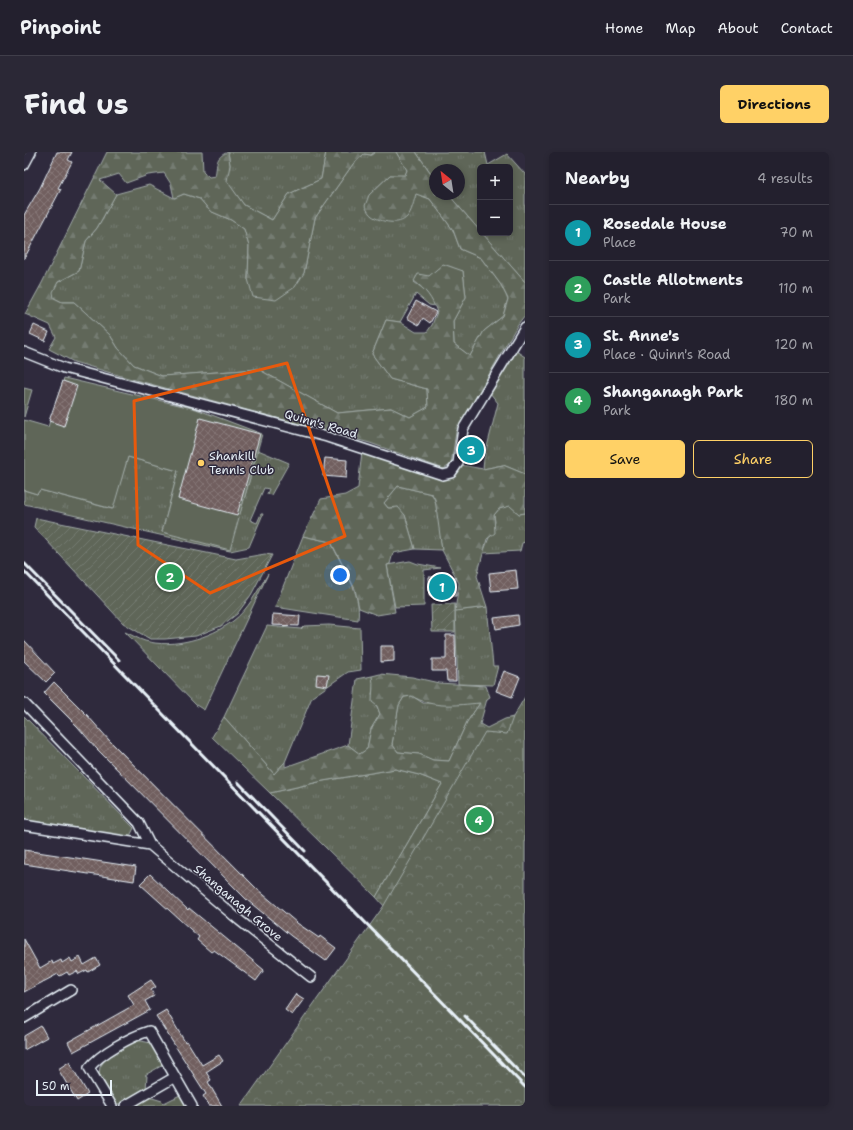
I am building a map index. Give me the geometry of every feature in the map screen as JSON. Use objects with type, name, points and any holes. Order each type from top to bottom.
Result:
[{"type":"street","points":[[24,165],[31,152]]},
{"type":"street","name":"Quinn's Road","points":[[24,352],[64,368],[328,437],[443,475],[451,473],[458,463],[462,429],[525,327]]},
{"type":"street","name":"Shanganagh Grove","points":[[24,703],[139,823],[150,845],[239,920],[311,977]]},
{"type":"street","points":[[24,825],[150,845]]},
{"type":"street","points":[[24,1018],[71,990]]},
{"type":"street","points":[[112,1106],[89,1068],[94,1061],[136,1035],[149,1031],[192,1106]]},
{"type":"street","points":[[125,1106],[175,1077]]},
{"type":"highlighted area","points":[[287,363],[345,536],[210,593],[138,545],[134,401]]},
{"type":"green space","points":[[107,152],[202,152],[203,171],[209,177],[215,176],[220,157],[228,152],[230,165],[227,181],[244,205],[272,220],[289,194],[321,179],[326,152],[375,152],[371,155],[364,154],[353,164],[315,218],[304,273],[295,287],[276,300],[253,297],[248,279],[249,246],[244,229],[231,220],[210,211],[200,199],[184,194],[174,198],[171,184],[164,173],[148,175],[126,183],[119,174],[100,180],[116,194],[97,228],[86,241],[79,271],[58,282],[53,292],[54,298],[62,302],[74,302],[110,335],[118,348],[134,365],[162,376],[258,369],[337,413],[391,408],[410,417],[428,407],[427,389],[390,379],[372,354],[386,320],[400,322],[416,332],[427,332],[432,325],[437,312],[428,295],[414,281],[418,274],[429,276],[443,264],[463,271],[466,297],[453,321],[454,344],[470,356],[484,331],[503,316],[508,299],[501,285],[481,258],[460,249],[453,230],[431,200],[453,200],[477,228],[477,236],[485,236],[525,282],[525,315],[518,324],[456,432],[451,464],[444,469],[370,443],[74,362],[49,349],[56,337],[50,325],[25,314]]},
{"type":"green space","points":[[228,152],[326,152],[321,179],[289,194],[272,220],[244,205],[226,181],[230,165]]},
{"type":"green space","points":[[375,152],[396,152],[407,170],[405,176],[390,175],[369,195],[407,217],[416,193],[429,199],[453,230],[460,249],[481,258],[501,285],[508,299],[503,316],[484,331],[470,356],[454,344],[453,321],[466,297],[463,271],[429,276],[414,282],[427,292],[435,306],[429,305],[416,294],[400,322],[386,320],[372,354],[390,379],[427,389],[428,407],[410,417],[391,408],[337,413],[258,369],[162,376],[134,365],[118,348],[110,335],[74,302],[62,302],[54,298],[52,292],[58,282],[79,271],[86,241],[97,228],[116,194],[149,185],[174,198],[184,194],[200,199],[210,211],[231,220],[244,229],[249,246],[248,280],[304,273],[315,218],[353,164],[364,154],[371,155]]},
{"type":"green space","points":[[396,152],[416,152],[429,170],[429,199],[416,194],[412,209],[404,220],[390,222],[380,220],[372,216],[365,206],[369,195],[390,175],[405,175],[407,170]]},
{"type":"green space","points":[[416,152],[485,152],[488,164],[477,164],[477,228],[453,200],[465,200],[465,164],[429,164],[429,170]]},
{"type":"green space","points":[[507,154],[525,174],[525,282],[485,236],[513,236],[513,164],[490,164]]},
{"type":"green space","points":[[516,351],[525,357],[525,474],[503,465],[483,469],[484,459],[498,403],[490,393]]},
{"type":"green space","name":"Shankill Tennis Club","points":[[64,378],[196,409],[262,434],[230,550],[162,532],[178,471],[128,457],[113,509],[40,490],[37,494],[24,490],[24,420],[48,427]]},
{"type":"green space","points":[[24,388],[32,390],[24,417]]},
{"type":"green space","points":[[258,450],[289,463],[271,495],[267,494],[269,489],[264,488],[250,520],[257,523],[261,514],[263,514],[249,547],[230,551],[24,504],[24,490],[37,494],[40,490],[112,509],[128,457],[178,471],[162,532],[239,517]]},
{"type":"green space","points":[[362,451],[440,477],[461,465],[483,469],[503,465],[525,474],[525,513],[519,514],[510,506],[499,509],[494,515],[495,533],[487,539],[477,576],[487,607],[455,611],[459,583],[442,550],[435,499],[432,494],[398,486],[384,503],[388,508],[398,507],[405,515],[415,549],[393,553],[390,564],[387,565],[395,612],[377,615],[359,608],[355,589],[331,542],[303,536],[321,499],[345,495],[358,488]]},
{"type":"green space","points":[[398,486],[432,494],[437,507],[442,550],[415,549],[405,515],[388,508],[384,503]]},
{"type":"green space","points":[[510,505],[519,514],[525,513],[525,542],[522,543],[520,551],[483,553],[495,522],[494,515],[499,509]]},
{"type":"green space","points":[[36,518],[236,559],[265,554],[272,555],[251,595],[237,614],[221,626],[196,636],[150,639],[123,623],[34,527]]},
{"type":"green space","points":[[303,536],[331,542],[354,589],[357,599],[358,620],[275,607]]},
{"type":"green space","points":[[410,561],[440,568],[424,570],[424,606],[395,607],[387,565]]},
{"type":"green space","points":[[268,574],[204,710],[196,705],[125,632],[142,640],[167,644],[179,643],[202,637],[224,627],[233,621],[252,599]]},
{"type":"green space","points":[[455,604],[455,632],[432,632],[431,605]]},
{"type":"green space","points":[[487,607],[493,666],[498,666],[493,685],[458,684],[455,611]]},
{"type":"green space","points":[[329,625],[360,628],[361,670],[348,672],[312,697],[285,762],[274,774],[224,717],[267,626],[301,629],[304,626]]},
{"type":"green space","points":[[380,674],[412,677],[439,683],[486,686],[490,697],[487,699],[480,724],[487,728],[505,719],[513,717],[514,733],[414,939],[376,897],[442,784],[419,775],[395,769],[323,781],[270,793],[212,737],[224,717],[274,774],[285,762],[285,767],[348,745],[360,754],[367,749],[371,729],[380,714],[377,706],[372,702],[372,676]],"holes":[[[412,696],[428,703],[445,705],[480,703],[467,722],[449,761],[433,760],[419,754],[398,752],[392,744],[399,705],[404,697]]]},
{"type":"green space","points":[[372,676],[374,684],[372,694],[380,714],[371,729],[367,749],[360,754],[348,745],[357,679]]},
{"type":"green space","points":[[412,696],[423,703],[480,703],[467,722],[449,761],[432,760],[419,754],[398,752],[392,744],[399,705],[404,697]]},
{"type":"green space","points":[[525,697],[525,1106],[241,1106],[383,907],[485,732],[507,734],[513,717]]},
{"type":"green space","points":[[24,716],[134,828],[129,838],[24,822]]},
{"type":"green space","points":[[395,769],[419,775],[442,784],[376,897],[270,793],[323,781]]},
{"type":"green space","points":[[136,1040],[151,1043],[163,1065],[145,1075],[147,1076],[146,1089],[121,1104],[117,1104],[99,1074],[100,1067],[106,1058]]},
{"type":"green space","points":[[180,1095],[188,1106],[134,1106],[149,1097],[164,1103]]},
{"type":"building","points":[[57,152],[72,152],[68,160],[72,162],[58,188],[61,189],[24,259],[24,215],[40,188]]},
{"type":"building","points":[[416,301],[436,312],[430,323],[423,318],[419,325],[407,318]]},
{"type":"building","points":[[34,325],[49,332],[45,341],[30,334]]},
{"type":"building","points":[[63,381],[77,386],[64,426],[49,421]]},
{"type":"building","points":[[200,418],[260,434],[237,515],[178,499]]},
{"type":"building","points":[[468,438],[479,440],[477,461],[465,460]]},
{"type":"building","points":[[325,458],[347,460],[346,478],[323,476]]},
{"type":"building","points":[[516,570],[518,589],[491,591],[489,573]]},
{"type":"building","points":[[429,577],[456,577],[456,596],[429,596]]},
{"type":"building","points":[[273,614],[300,616],[299,626],[272,625]]},
{"type":"building","points":[[518,615],[519,625],[496,629],[494,618]]},
{"type":"building","points":[[446,635],[455,635],[456,681],[447,681],[446,671],[432,671],[432,659],[446,659]]},
{"type":"building","points":[[24,640],[55,673],[46,682],[24,661]]},
{"type":"building","points":[[381,646],[394,646],[394,661],[381,662]]},
{"type":"building","points":[[504,671],[520,677],[512,697],[496,691]]},
{"type":"building","points":[[317,674],[329,675],[327,686],[316,684]]},
{"type":"building","points":[[54,682],[87,715],[109,740],[257,889],[297,923],[319,938],[320,936],[336,948],[326,961],[291,936],[247,900],[96,748],[78,727],[44,693]]},
{"type":"building","points":[[24,850],[136,867],[134,881],[24,864]]},
{"type":"building","points":[[150,874],[188,910],[189,908],[264,970],[256,981],[214,950],[211,952],[197,940],[199,937],[140,884]]},
{"type":"building","points":[[24,939],[40,968],[52,961],[53,964],[61,960],[62,963],[70,958],[72,962],[80,957],[84,965],[96,958],[100,965],[88,972],[87,970],[79,974],[77,971],[69,975],[67,972],[60,976],[58,974],[24,992]]},
{"type":"building","points":[[151,980],[156,987],[151,990],[154,996],[145,1001],[150,1010],[73,1052],[68,1042],[134,1005],[128,995]]},
{"type":"building","points":[[296,994],[304,999],[292,1015],[285,1010]]},
{"type":"building","points":[[166,1010],[185,1042],[187,1041],[202,1065],[219,1055],[223,1061],[206,1072],[211,1080],[208,1082],[222,1106],[209,1106],[203,1096],[206,1094],[156,1016]]},
{"type":"building","points":[[41,1026],[47,1037],[24,1050],[24,1036]]},
{"type":"building","points":[[69,1062],[88,1094],[77,1101],[58,1069]]},
{"type":"railway","points":[[24,563],[119,660]]},
{"type":"railway","points":[[24,571],[525,1087]]},
{"type":"railway","points":[[238,782],[305,851]]},
{"type":"railway","points":[[465,1016],[525,1078]]},
{"type":"place","name":"St. Anne's","points":[[471,450]]},
{"type":"place","name":"Shankill Tennis Club","points":[[201,463]]},
{"type":"place","name":"Castle Allotments","points":[[170,577]]},
{"type":"place","name":"Rosedale House","points":[[442,587]]},
{"type":"place","name":"Shanganagh Park","points":[[479,820]]}]
